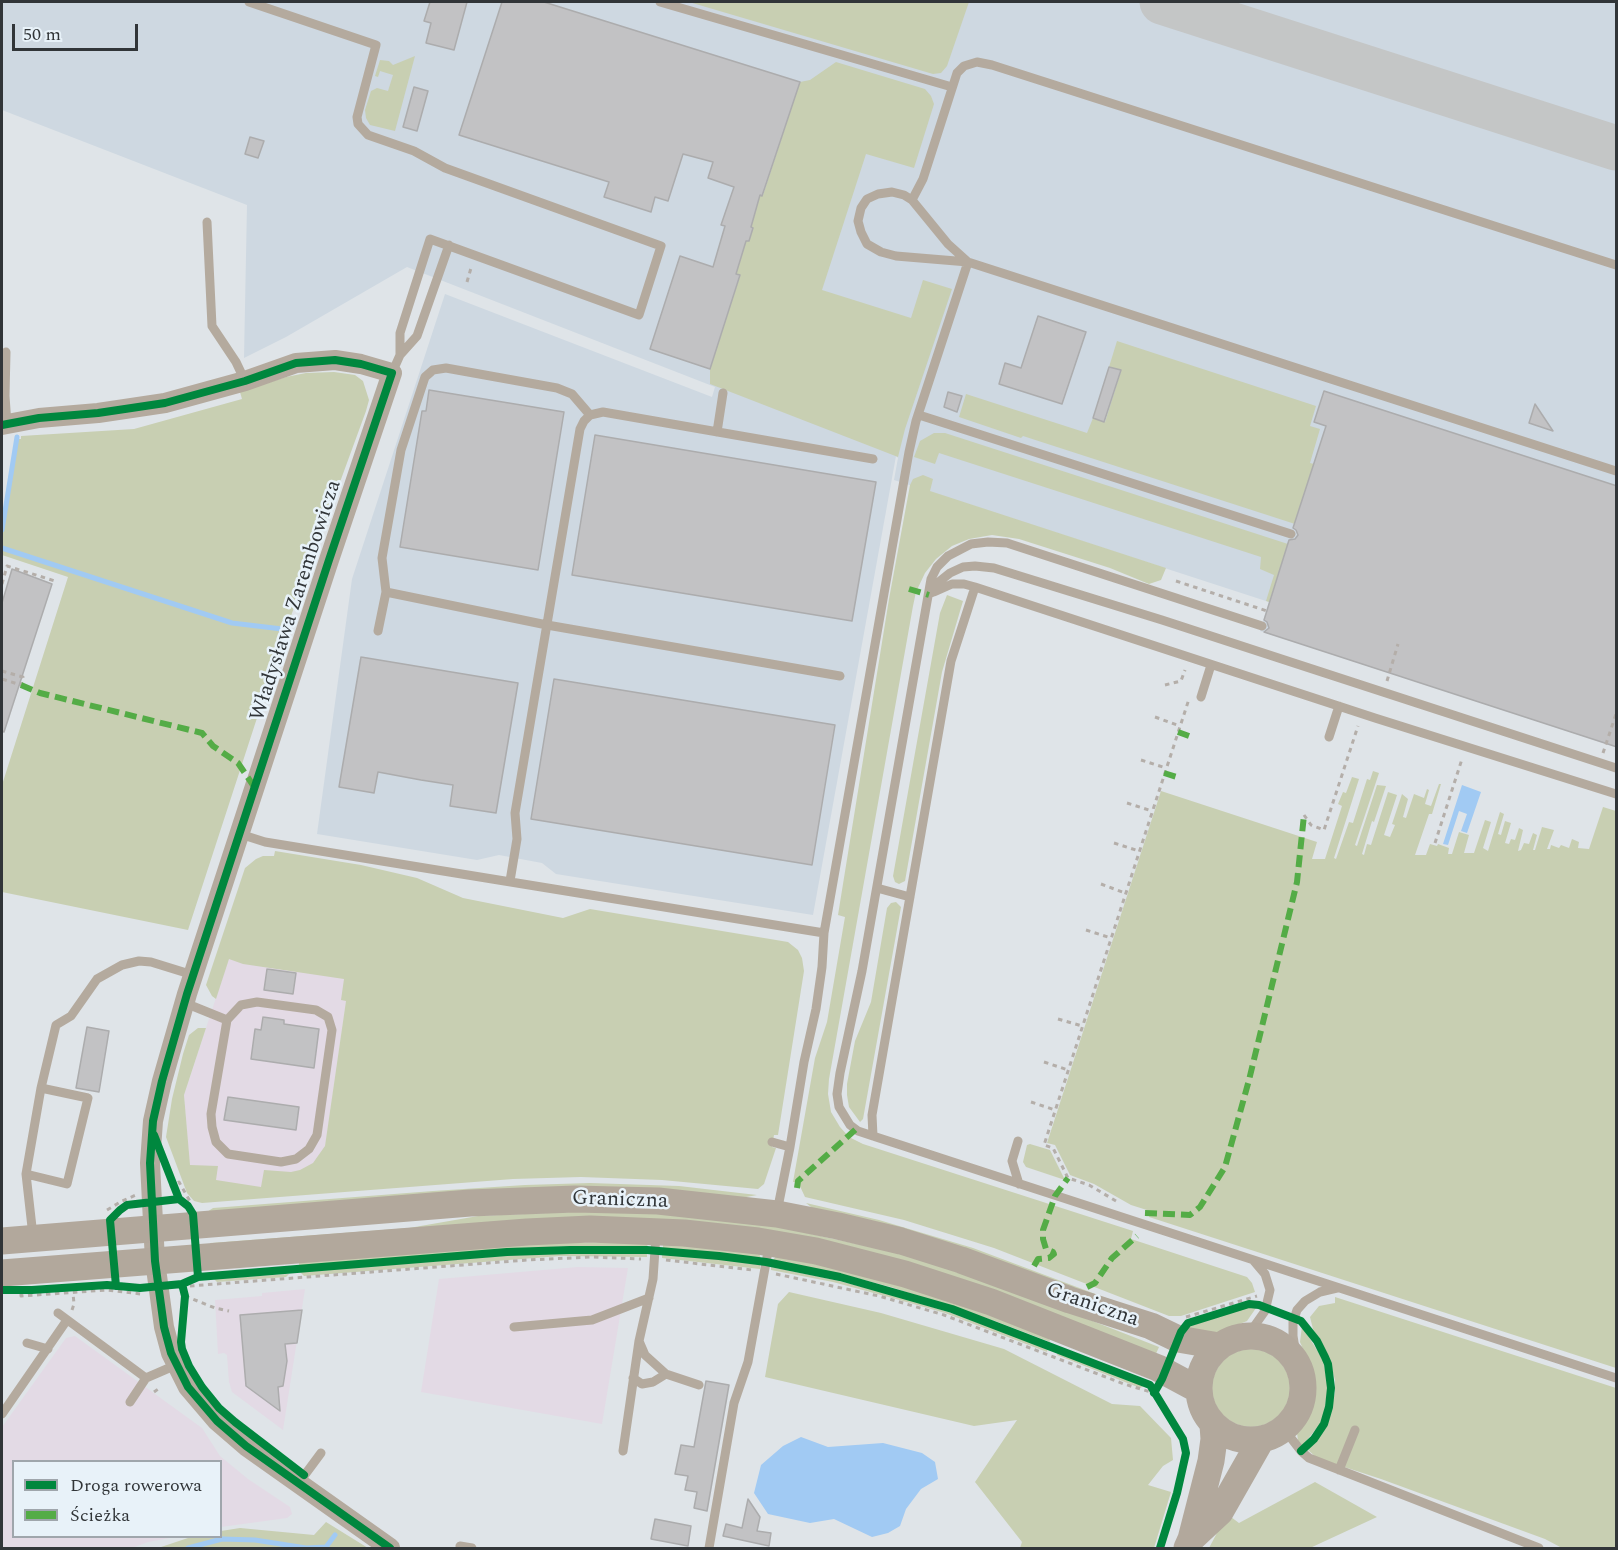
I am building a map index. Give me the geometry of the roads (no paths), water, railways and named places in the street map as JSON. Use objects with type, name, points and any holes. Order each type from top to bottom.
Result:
[{"type":"main road","name":"Graniczna","points":[[2,1240],[470,1203],[575,1199],[658,1201],[777,1214],[901,1241],[1151,1326],[1181,1329],[1219,1346]]},
{"type":"main road","name":"Graniczna","points":[[5,1282],[153,1281],[527,1232],[590,1229],[655,1247],[770,1243],[816,1251],[905,1274],[991,1302],[1160,1383],[1199,1390]]},
{"type":"main road","points":[[1248,1335],[1267,1338],[1284,1347],[1297,1361],[1303,1378],[1304,1397],[1297,1414],[1272,1435],[1220,1512],[1189,1544],[1213,1447],[1213,1425],[1202,1405],[1199,1390],[1202,1370],[1219,1346],[1233,1339],[1248,1335]]},
{"type":"main road","points":[[1160,1383],[1176,1385],[1192,1416],[1202,1447],[1206,1480]]},
{"type":"main road","points":[[1213,1425],[1233,1437],[1247,1440],[1272,1435]]},
{"type":"street","points":[[4,424],[165,403],[245,381],[296,363],[335,360],[361,364],[396,364]]},
{"type":"street","name":"Władysława Zarembowicza","points":[[390,1548],[246,1446],[197,1400],[176,1365],[153,1281],[150,1156],[153,1121],[162,1081],[185,1003],[329,560],[396,364]]},
{"type":"lane","points":[[249,2],[376,45],[357,117],[358,124],[368,135],[408,149],[445,168],[661,246],[639,315],[430,239],[400,333],[396,364]]},
{"type":"lane","points":[[660,2],[952,87]]},
{"type":"lane","points":[[912,200],[923,179],[957,73],[970,63],[984,63],[1617,265]]},
{"type":"lane","points":[[968,262],[948,244],[912,200],[904,195],[892,192],[878,194],[867,200],[861,208],[858,221],[861,232],[867,244],[881,252],[896,256],[968,262],[1617,471]]},
{"type":"lane","points":[[207,222],[212,326],[236,362],[245,381]]},
{"type":"lane","points":[[396,364],[417,336],[449,245]]},
{"type":"lane","points":[[777,1214],[804,1062],[816,1009],[824,933],[903,482],[918,415],[968,262]]},
{"type":"lane","points":[[4,424],[6,352]]},
{"type":"lane","points":[[378,631],[386,592],[382,558],[401,450],[425,377],[433,370],[446,368],[557,388],[572,394],[590,415]]},
{"type":"lane","points":[[717,432],[723,393]]},
{"type":"lane","points":[[510,881],[517,839],[515,813],[580,429],[584,421],[590,415],[603,412],[873,459]]},
{"type":"lane","points":[[918,415],[1292,534]]},
{"type":"lane","points":[[1262,626],[1016,545],[997,541],[971,544],[948,556],[937,567],[931,579],[877,888],[837,1094],[839,1107],[850,1125],[858,1131],[1617,1378]]},
{"type":"lane","points":[[929,595],[940,581],[963,567],[994,568],[1617,768]]},
{"type":"lane","points":[[929,595],[952,584],[975,586],[1210,665],[1617,794]]},
{"type":"lane","points":[[873,1136],[872,1115],[951,661],[975,586]]},
{"type":"lane","points":[[386,592],[547,625],[840,676]]},
{"type":"lane","points":[[1201,697],[1210,665]]},
{"type":"lane","points":[[1329,737],[1339,706]]},
{"type":"lane","points":[[240,834],[265,842],[824,933]]},
{"type":"lane","points":[[877,888],[910,897]]},
{"type":"lane","points":[[33,1238],[26,1174],[41,1088],[56,1025],[71,1016],[91,987],[105,973],[122,965],[140,961],[159,964],[194,975]]},
{"type":"lane","points":[[257,1002],[316,1010],[328,1017],[332,1030],[318,1135],[309,1149],[297,1159],[281,1162],[228,1154],[216,1142],[211,1114],[227,1020],[241,1005],[257,1002]]},
{"type":"lane","points":[[185,1003],[227,1020]]},
{"type":"lane","points":[[26,1174],[67,1184],[88,1098],[41,1088]]},
{"type":"lane","points":[[1018,1141],[1012,1161],[1018,1184]]},
{"type":"lane","points":[[772,1142],[790,1147]]},
{"type":"lane","points":[[710,1548],[734,1403],[742,1374],[748,1362],[770,1243]]},
{"type":"lane","points":[[623,1451],[639,1341],[653,1279],[655,1247]]},
{"type":"lane","points":[[1248,1335],[1266,1308],[1270,1290],[1265,1274],[1254,1261]]},
{"type":"lane","points":[[1297,1361],[1293,1322],[1297,1310],[1305,1301],[1320,1292],[1337,1288]]},
{"type":"lane","points":[[514,1327],[592,1320],[649,1298]]},
{"type":"lane","points":[[58,1313],[69,1317],[146,1378]]},
{"type":"lane","points":[[2,1414],[69,1317]]},
{"type":"lane","points":[[639,1341],[645,1355],[666,1374],[699,1385]]},
{"type":"lane","points":[[27,1343],[48,1349]]},
{"type":"lane","points":[[130,1402],[146,1378],[176,1365]]},
{"type":"lane","points":[[633,1378],[642,1384],[653,1382],[666,1374]]},
{"type":"lane","points":[[1339,1470],[1355,1430]]},
{"type":"lane","points":[[1272,1435],[1304,1454],[1339,1470],[1539,1548]]},
{"type":"lane","points":[[298,1484],[321,1453]]},
{"type":"lane","points":[[464,1548],[460,1546],[472,1548]]},
{"type":"water","points":[[1462,785],[1481,792],[1467,833],[1461,831],[1467,814],[1459,811],[1448,845],[1443,844]]},
{"type":"water","points":[[801,1437],[828,1447],[883,1443],[922,1453],[935,1462],[938,1479],[921,1489],[906,1509],[900,1526],[888,1533],[872,1537],[834,1519],[810,1523],[768,1514],[754,1493],[761,1465],[783,1446]]},
{"type":"waterway","points":[[2,530],[17,437]]},
{"type":"waterway","points":[[2,548],[232,623],[282,629]]},
{"type":"waterway","points":[[188,1548],[222,1539],[255,1540],[306,1548],[326,1547],[335,1535]]}]
